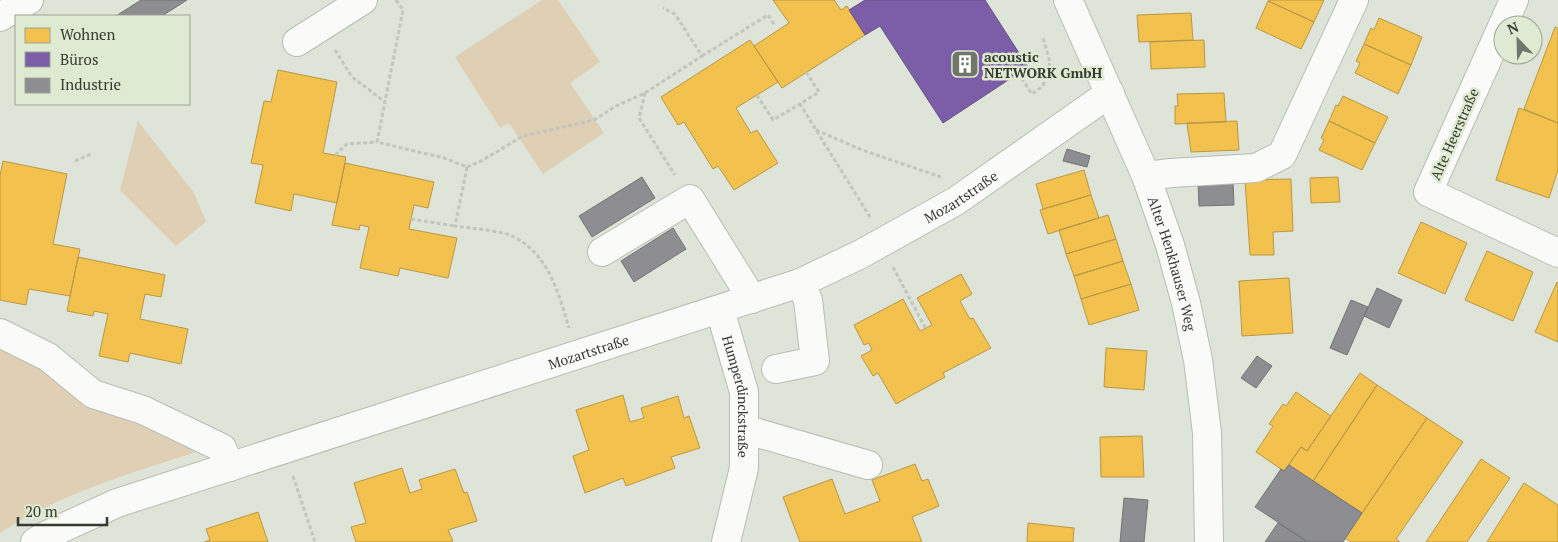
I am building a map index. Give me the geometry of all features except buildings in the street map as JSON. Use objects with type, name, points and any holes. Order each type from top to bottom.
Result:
[{"type":"street","points":[[0,17],[30,0]]},
{"type":"street","points":[[297,42],[363,0]]},
{"type":"street","name":"Alter Henkhauser Weg","points":[[1068,0],[1146,176],[1170,245],[1198,360],[1207,433],[1209,542]]},
{"type":"street","points":[[1146,176],[1256,168],[1282,155],[1354,0]]},
{"type":"street","name":"Alte Heerstraße","points":[[1514,0],[1428,192],[1558,253]]},
{"type":"street","name":"Mozartstraße","points":[[35,542],[117,503],[800,283],[882,242],[956,200],[1110,94]]},
{"type":"street","points":[[602,252],[690,199],[752,299]]},
{"type":"street","points":[[776,368],[815,362],[808,300],[800,283]]},
{"type":"street","name":"Humperdinckstraße","points":[[720,310],[744,392],[744,468],[726,542]]},
{"type":"street","points":[[0,334],[48,357],[93,394],[143,410],[222,448],[230,467]]},
{"type":"street","points":[[744,429],[868,465]]},
{"type":"path","points":[[377,142],[402,10],[396,0]]},
{"type":"path","points":[[663,8],[675,14],[702,56]]},
{"type":"path","points":[[335,155],[347,144],[377,142],[444,158],[467,167],[483,160],[522,136],[594,120],[616,106],[645,93],[768,15],[775,26]]},
{"type":"path","points":[[321,27],[352,77],[384,101]]},
{"type":"path","points":[[1018,73],[1032,94],[1043,86],[1050,62],[1043,38]]},
{"type":"path","points":[[757,95],[773,120],[819,92],[806,72]]},
{"type":"path","points":[[645,93],[639,118],[690,199]]},
{"type":"path","points":[[800,104],[882,242],[926,328]]},
{"type":"path","points":[[816,130],[862,150],[975,188]]},
{"type":"path","points":[[75,161],[91,154]]},
{"type":"path","points":[[455,226],[467,167]]},
{"type":"path","points":[[411,219],[511,235],[536,251],[554,282],[578,355]]},
{"type":"path","points":[[284,449],[315,542]]},
{"type":"shaded area","points":[[542,0],[558,0],[600,62],[570,83],[604,133],[543,174],[509,123],[500,128],[455,57]]},
{"type":"shaded area","points":[[138,121],[194,193],[206,222],[176,246],[120,190]]},
{"type":"shaded area","points":[[0,344],[205,449],[74,494],[48,506],[0,533]]},
{"type":"place","name":"acoustic NETWORK GmbH","points":[[965,64]]}]
